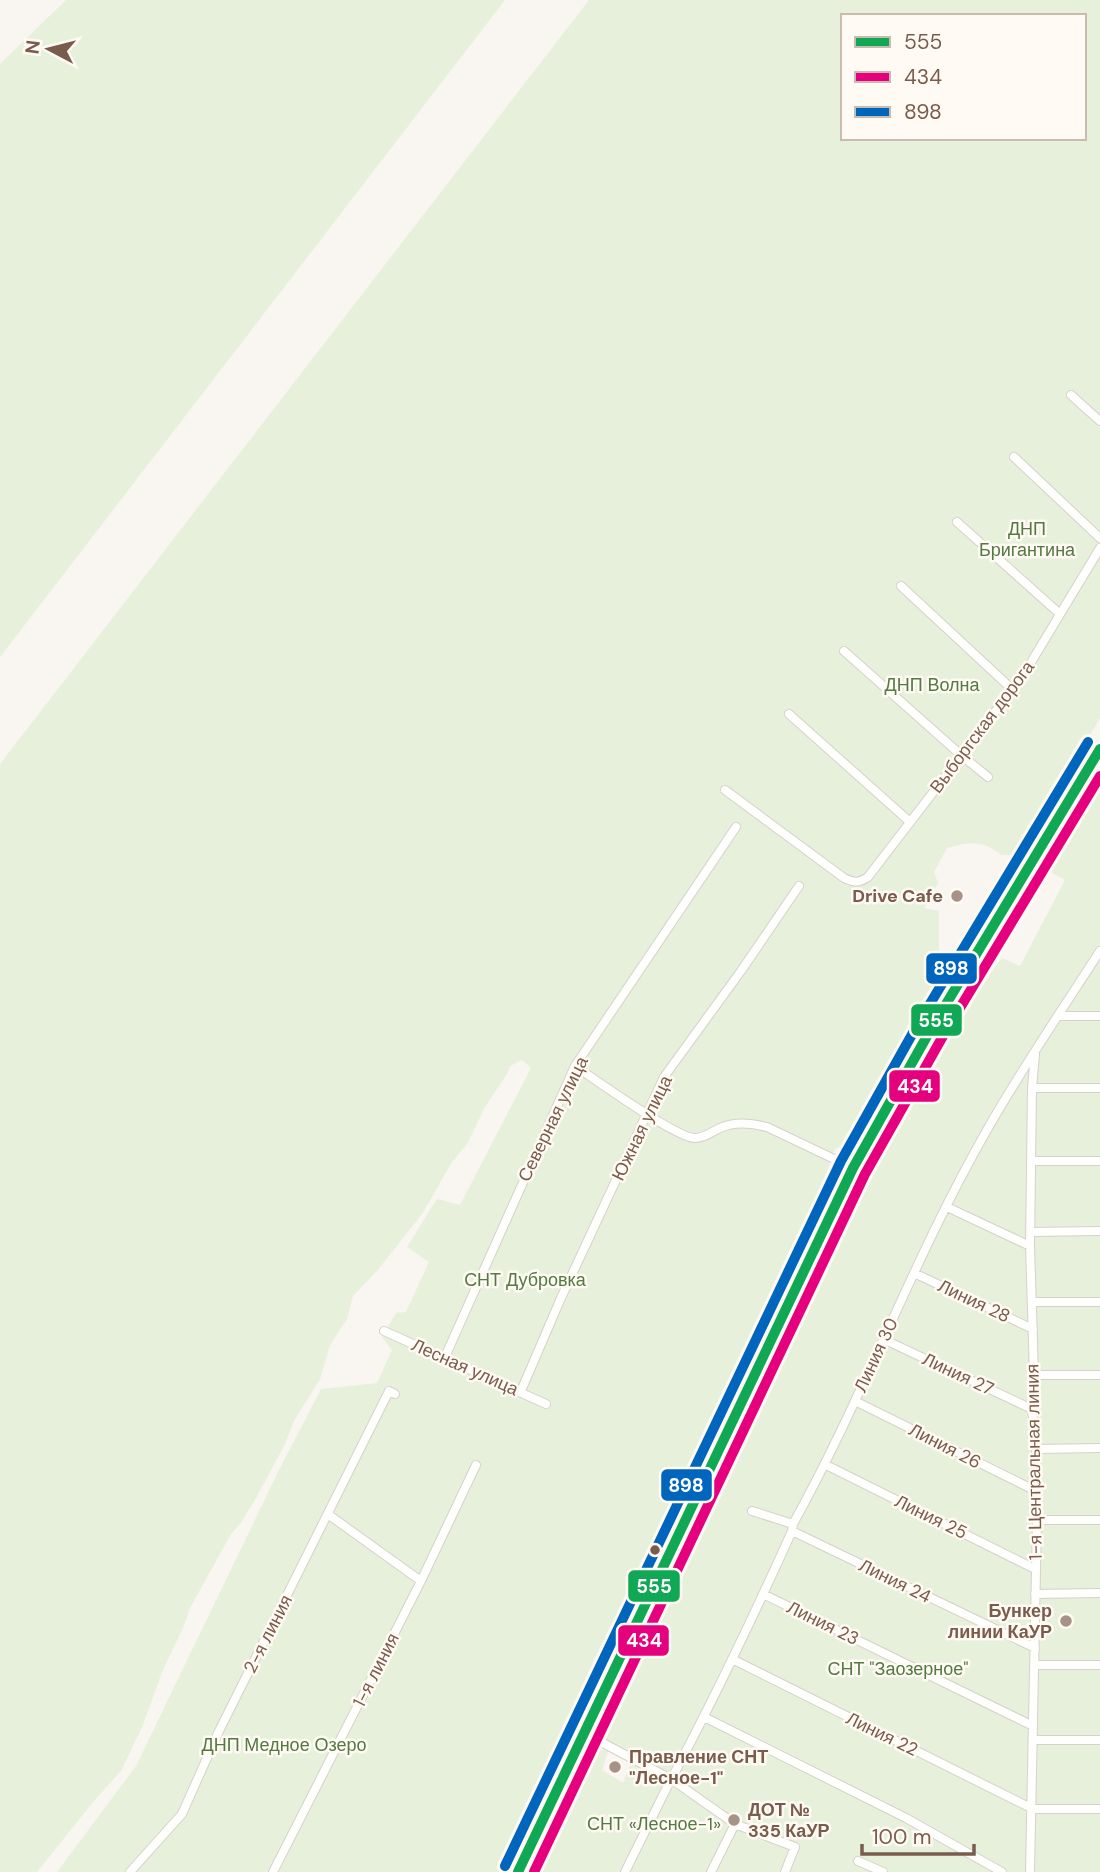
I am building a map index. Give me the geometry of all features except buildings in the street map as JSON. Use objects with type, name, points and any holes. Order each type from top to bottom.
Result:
[{"type":"main road","points":[[518,1872],[853,1168],[938,1017],[1100,749]]},
{"type":"street","points":[[1071,395],[1100,421]]},
{"type":"street","points":[[1014,457],[1100,538]]},
{"type":"street","points":[[957,522],[1060,614]]},
{"type":"street","name":"Выборгская дорога","points":[[725,790],[844,878],[853,883],[868,877],[1013,690],[1100,548]]},
{"type":"street","points":[[901,586],[1013,690]]},
{"type":"street","points":[[844,651],[988,776]]},
{"type":"street","points":[[789,714],[910,822]]},
{"type":"street","name":"Северная улица","points":[[445,1357],[575,1066],[736,827]]},
{"type":"street","name":"Южная улица","points":[[521,1391],[664,1077],[799,886]]},
{"type":"street","name":"Линия 30","points":[[673,1775],[732,1659],[792,1528],[826,1465],[947,1207],[987,1130],[1100,951]]},
{"type":"street","points":[[1058,1016],[1100,1016]]},
{"type":"street","name":"1-я Центральная линия","points":[[1030,1872],[1037,1520],[1037,1449],[1032,1409],[1034,1376],[1030,1246],[1035,1051]]},
{"type":"street","points":[[575,1066],[646,1114],[687,1137],[697,1138],[741,1123],[767,1127],[853,1168]]},
{"type":"street","points":[[1032,1088],[1100,1088]]},
{"type":"street","points":[[1032,1161],[1100,1161]]},
{"type":"street","points":[[947,1207],[1030,1246]]},
{"type":"street","points":[[1031,1232],[1100,1231]]},
{"type":"street","name":"Линия 28","points":[[916,1274],[1033,1329]]},
{"type":"street","points":[[1033,1302],[1100,1302]]},
{"type":"street","name":"Лесная улица","points":[[384,1331],[546,1404]]},
{"type":"street","name":"Линия 27","points":[[883,1339],[1032,1409]]},
{"type":"street","points":[[1034,1376],[1100,1375]]},
{"type":"street","name":"2-я линия","points":[[130,1872],[182,1814],[219,1731],[329,1515],[388,1391],[395,1394]]},
{"type":"street","name":"Линия 26","points":[[855,1401],[1036,1491]]},
{"type":"street","points":[[1037,1449],[1100,1448]]},
{"type":"street","name":"1-я линия","points":[[273,1872],[421,1581],[475,1465]]},
{"type":"street","name":"Линия 25","points":[[826,1465],[1035,1569]]},
{"type":"street","name":"Линия 24","points":[[752,1511],[792,1528],[1035,1648]]},
{"type":"street","points":[[329,1515],[421,1581]]},
{"type":"street","points":[[1037,1520],[1100,1520]]},
{"type":"street","points":[[1035,1594],[1100,1593]]},
{"type":"street","name":"Линия 23","points":[[763,1594],[1033,1727]]},
{"type":"street","name":"Линия 22","points":[[732,1659],[1033,1809]]},
{"type":"street","points":[[1035,1665],[1100,1665]]},
{"type":"street","points":[[704,1717],[906,1818],[1002,1872]]},
{"type":"street","points":[[584,1733],[673,1775],[735,1824],[796,1847],[785,1872]]},
{"type":"street","points":[[1033,1740],[1100,1740]]},
{"type":"street","points":[[625,1872],[673,1775]]},
{"type":"street","points":[[1033,1809],[1100,1810]]},
{"type":"street","points":[[711,1872],[735,1824]]},
{"type":"street","points":[[858,1861],[883,1872]]},
{"type":"green space","points":[[66,0],[505,0],[0,657],[0,64]]},
{"type":"green space","points":[[589,0],[1100,0],[1100,718],[1024,845],[1012,855],[1001,855],[989,847],[976,844],[947,848],[934,872],[938,883],[924,908],[939,911],[939,964],[927,1003],[886,1069],[845,1144],[835,1149],[801,1246],[502,1872],[57,1872],[136,1766],[321,1389],[377,1383],[392,1350],[382,1337],[396,1313],[406,1312],[429,1262],[407,1247],[437,1199],[460,1205],[531,1068],[522,1060],[510,1066],[467,1144],[452,1162],[422,1214],[377,1271],[353,1296],[347,1319],[330,1345],[320,1379],[295,1419],[256,1498],[231,1534],[190,1608],[162,1672],[143,1725],[121,1771],[37,1872],[0,1872],[0,764]]},
{"type":"green space","name":"СНТ \"Заозерное\"","points":[[1100,774],[1100,1872],[533,1872],[593,1747],[608,1751],[602,1770],[623,1783],[633,1758],[596,1741],[854,1196],[952,1026],[1002,958],[1020,966],[1065,880],[1045,869]]},
{"type":"transit line","name":"898","points":[[505,1866],[841,1161],[919,1022],[1088,742]]},
{"type":"transit line","name":"555","points":[[518,1872],[853,1168],[931,1029],[1100,749]]},
{"type":"transit line","name":"434","points":[[534,1872],[865,1174],[943,1036],[1100,776]]},
{"type":"place","name":"Drive Cafe","points":[[957,896]]},
{"type":"place","name":"Бункер линии КаУР","points":[[1066,1621]]},
{"type":"place","name":"Правление СНТ \"Лесное-1\"","points":[[615,1767]]},
{"type":"place","name":"ДОТ № 335 КаУР","points":[[734,1820]]},
{"type":"park label","name":"ДНП Бригантина","points":[[1027,539]]},
{"type":"park label","name":"ДНП Волна","points":[[932,685]]},
{"type":"park label","name":"СНТ Дубровка","points":[[525,1280]]},
{"type":"park label","name":"ДНП Медное Озеро","points":[[284,1745]]},
{"type":"park label","name":"СНТ «Лесное-1»","points":[[654,1824]]}]
